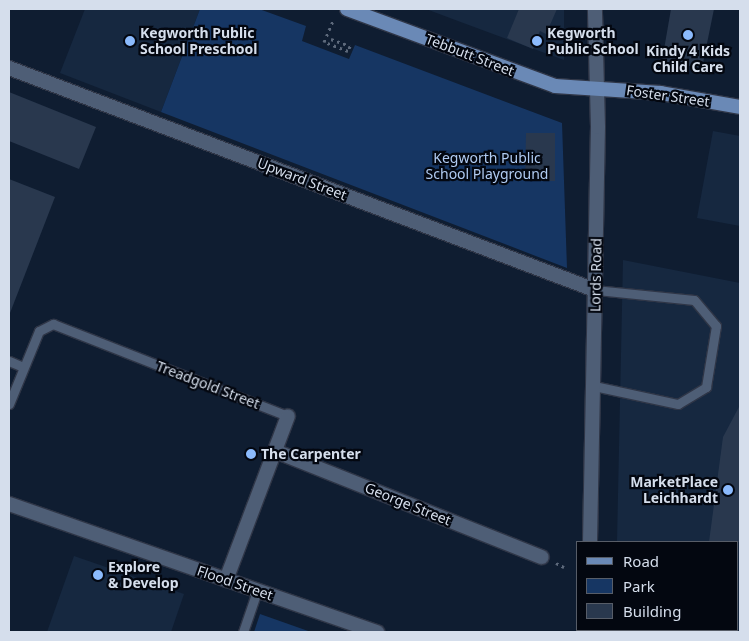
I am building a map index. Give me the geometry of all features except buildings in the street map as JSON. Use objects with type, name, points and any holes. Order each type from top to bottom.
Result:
[{"type":"main road","name":"Tebbutt Street","points":[[347,9],[526,77],[555,86],[596,89]]},
{"type":"main road","name":"Foster Street","points":[[596,89],[661,93],[740,108]]},
{"type":"street","name":"Lords Road","points":[[590,541],[596,290],[595,9]]},
{"type":"street","name":"Upward Street","points":[[9,68],[596,290]]},
{"type":"street","name":"Treadgold Street","points":[[226,580],[288,416]]},
{"type":"street","name":"George Street","points":[[275,451],[542,557]]},
{"type":"street","name":"Flood Street","points":[[9,504],[377,632]]},
{"type":"lane","points":[[594,386],[678,404],[706,387],[716,326],[694,300],[596,290]]},
{"type":"lane","name":"Treadgold Street","points":[[9,404],[39,331],[53,324],[288,416]]},
{"type":"lane","points":[[9,361],[24,366]]},
{"type":"lane","points":[[243,632],[257,591]]},
{"type":"path","points":[[331,39],[350,46],[348,51],[324,42],[334,17]]},
{"type":"shaded area","name":"Kegworth Public School Preschool","points":[[85,9],[200,9],[161,112],[60,73]]},
{"type":"shaded area","name":"Kegworth Public School","points":[[426,9],[564,9],[564,60],[458,21]]},
{"type":"shaded area","points":[[713,131],[740,136],[740,226],[697,218]]},
{"type":"shaded area","points":[[623,260],[740,283],[740,632],[615,632],[739,631],[739,541],[617,541]]},
{"type":"shaded area","name":"Explore & Develop","points":[[74,556],[184,594],[171,632],[47,632]]},
{"type":"green space","name":"Kegworth Public School Playground","points":[[200,9],[259,9],[306,26],[302,41],[349,59],[355,45],[562,123],[567,268],[161,112]]},
{"type":"green space","points":[[260,614],[311,632],[254,632]]},
{"type":"place","name":"Kindy 4 Kids Child Care","points":[[688,35]]},
{"type":"place","name":"Kegworth Public School Preschool","points":[[130,41]]},
{"type":"place","name":"Kegworth Public School","points":[[537,41]]},
{"type":"place","name":"The Carpenter","points":[[251,454]]},
{"type":"place","name":"MarketPlace Leichhardt","points":[[728,490]]},
{"type":"place","name":"Explore & Develop","points":[[98,575]]}]
